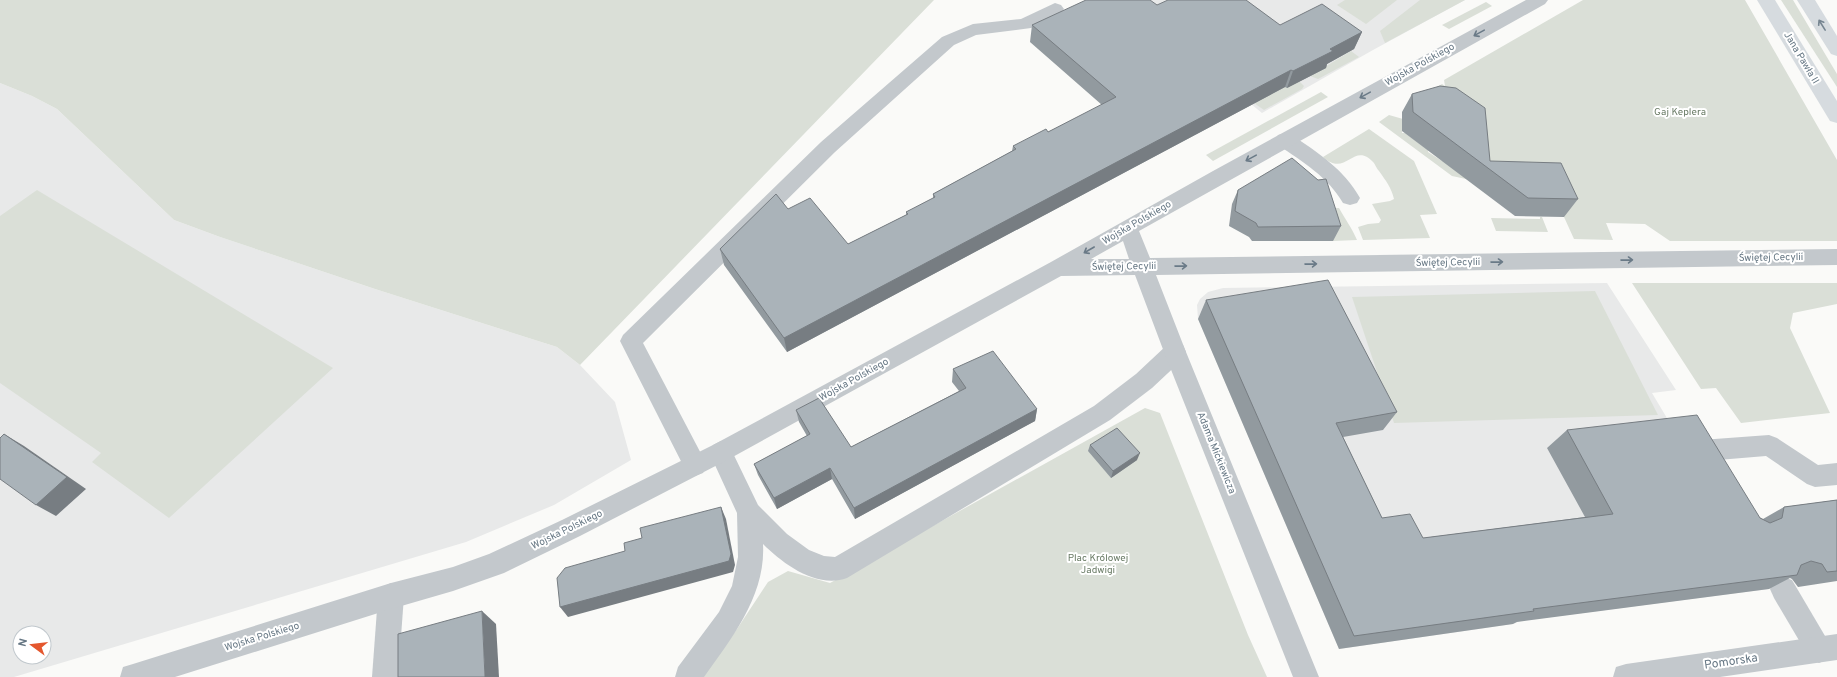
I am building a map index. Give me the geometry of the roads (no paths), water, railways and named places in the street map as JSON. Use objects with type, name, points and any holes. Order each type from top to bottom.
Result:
[{"type":"main road","name":"Jana Pawła II","points":[[1766,0],[1837,116]]},
{"type":"main road","points":[[1806,0],[1837,50]]},
{"type":"street","name":"Wojska Polskiego","points":[[133,677],[390,596],[453,579],[495,564],[571,528],[721,452],[1058,268],[1285,140],[1539,0]]},
{"type":"street","points":[[696,465],[631,341],[828,147],[948,41],[973,30],[1025,24],[1055,9]]},
{"type":"street","points":[[1285,140],[1333,176],[1342,185],[1350,198]]},
{"type":"street","name":"Adama Mickiewicza","points":[[1128,228],[1144,266],[1175,352],[1306,677]]},
{"type":"street","name":"Świętej Cecylii","points":[[1058,268],[1837,258]]},
{"type":"street","points":[[721,452],[749,513],[779,544],[802,561],[825,570],[838,569],[1102,413],[1144,381],[1175,352]]},
{"type":"street","points":[[1717,478],[1701,451],[1769,445],[1815,476],[1837,474]]},
{"type":"street","points":[[688,677],[728,621],[744,589],[751,556],[749,513]]},
{"type":"street","points":[[1783,589],[1828,648]]},
{"type":"street","points":[[385,677],[390,596]]},
{"type":"street","name":"Pomorska","points":[[1626,677],[1828,648]]},
{"type":"park label","name":"Gaj Keplera","points":[[1680,112]]},
{"type":"park label","name":"Plac Królowej Jadwigi","points":[[1098,564]]}]
